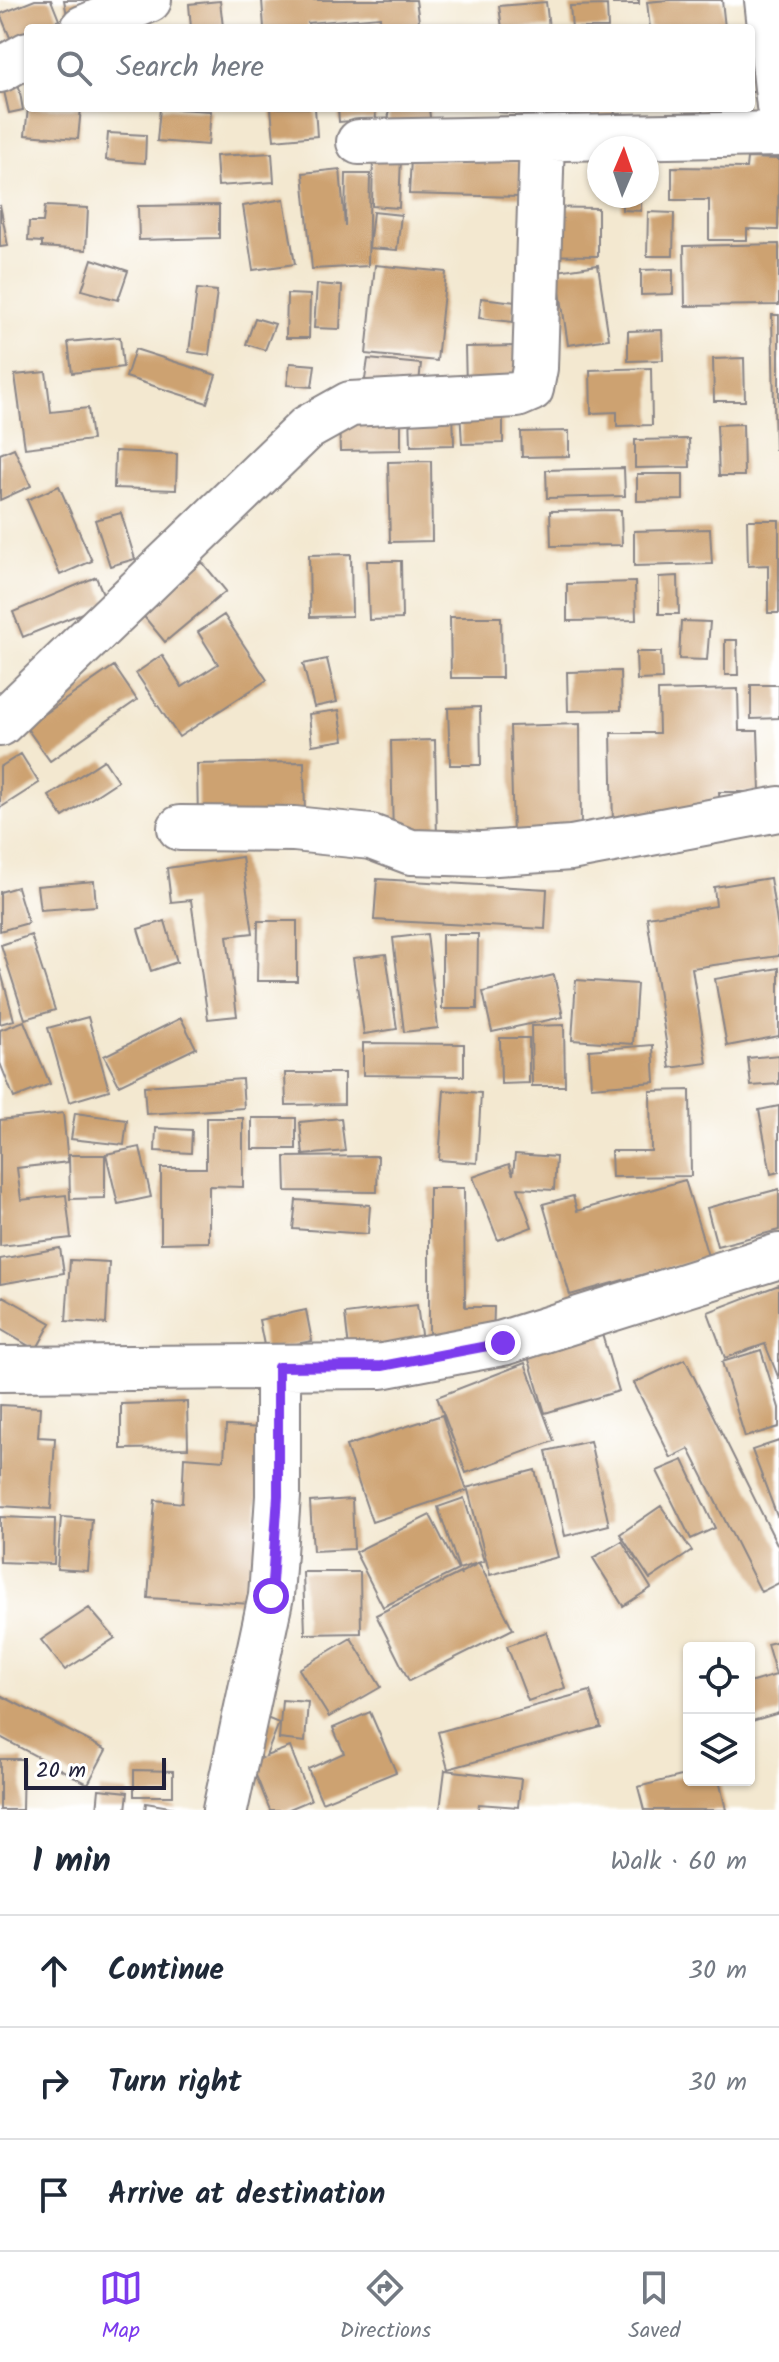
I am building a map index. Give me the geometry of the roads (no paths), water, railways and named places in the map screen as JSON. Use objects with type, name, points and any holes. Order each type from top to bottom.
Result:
[{"type":"street","points":[[92,24],[149,0]]},
{"type":"street","points":[[773,27],[779,106]]},
{"type":"street","points":[[0,70],[24,56]]},
{"type":"street","points":[[359,142],[779,134]]},
{"type":"street","points":[[0,724],[307,428],[350,404],[517,395],[531,389],[535,368],[542,139]]},
{"type":"street","points":[[180,828],[294,829],[371,837],[411,852],[482,854],[571,848],[779,809]]},
{"type":"street","points":[[0,1369],[382,1366],[503,1343],[779,1256]]},
{"type":"street","points":[[225,1810],[271,1596],[278,1496],[278,1367]]}]
